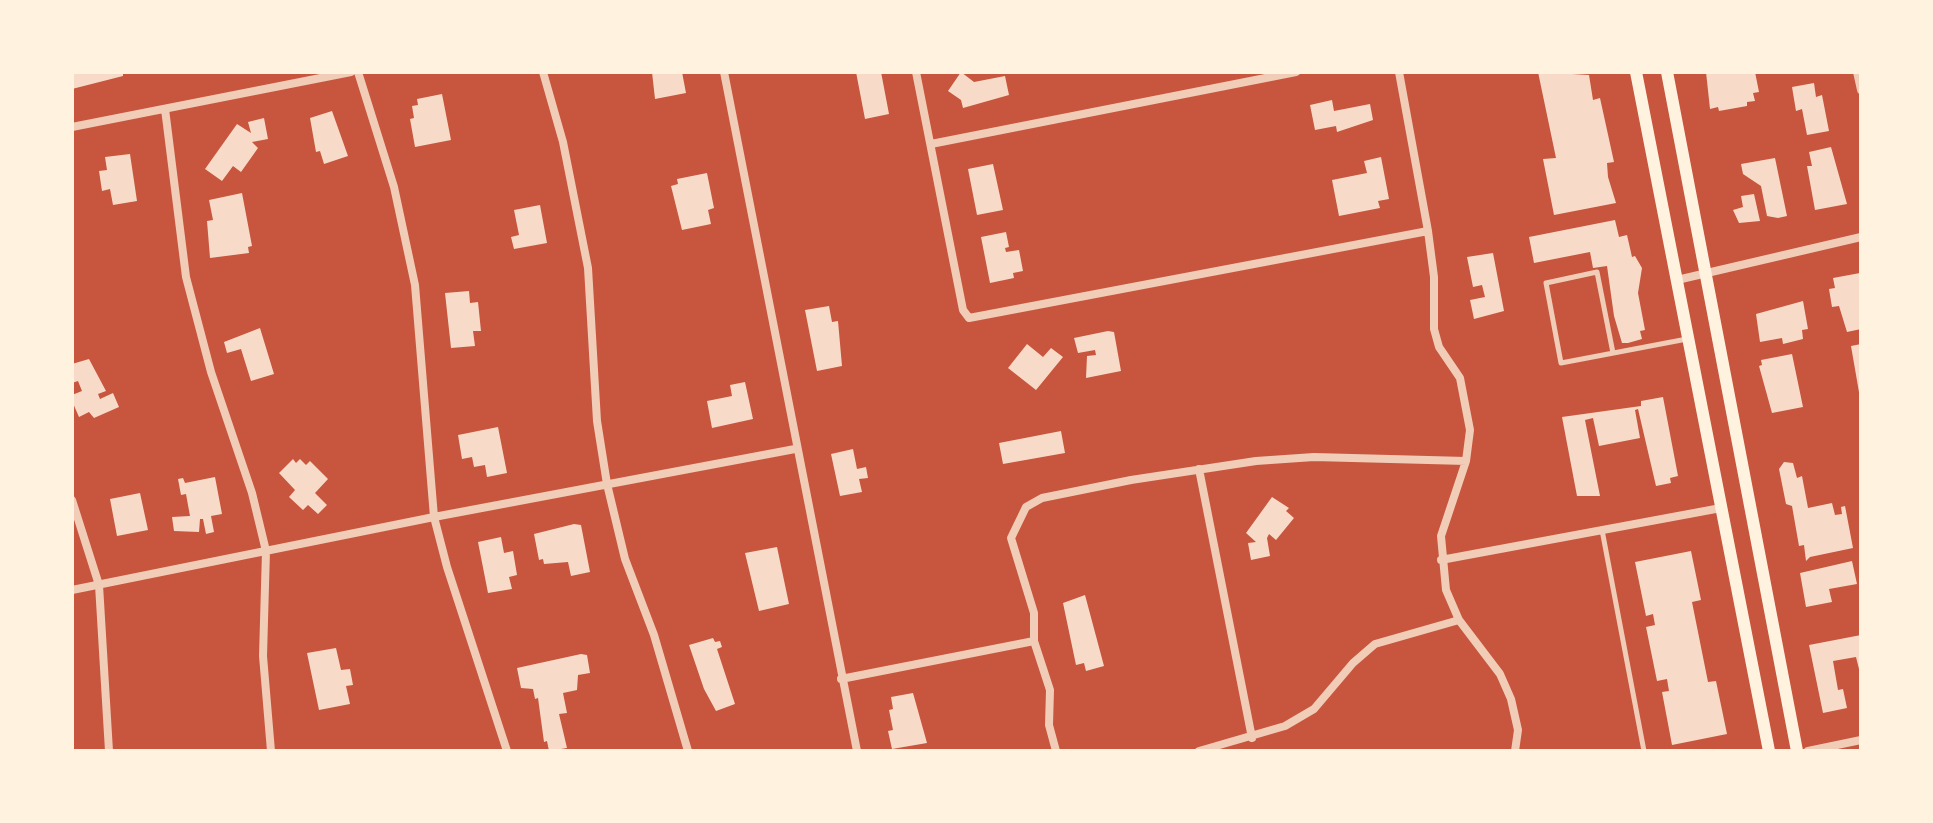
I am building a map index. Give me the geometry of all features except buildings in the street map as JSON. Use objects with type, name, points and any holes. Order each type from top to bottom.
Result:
[{"type":"main road","points":[[1636,72],[1769,751]]},
{"type":"main road","points":[[1667,72],[1797,751]]},
{"type":"street","points":[[72,127],[351,72]]},
{"type":"street","points":[[358,72],[394,187],[415,285],[434,517],[447,567],[507,751]]},
{"type":"street","points":[[543,72],[563,142],[588,268],[597,421],[607,484],[625,559],[654,635],[688,751]]},
{"type":"street","points":[[724,72],[795,449],[857,751]]},
{"type":"street","points":[[916,72],[963,310],[969,318],[1428,231]]},
{"type":"street","points":[[931,144],[1296,72]]},
{"type":"street","points":[[1399,72],[1428,231],[1434,277],[1434,329],[1439,347],[1460,378],[1470,430],[1466,461],[1441,536],[1446,590],[1459,620],[1500,674],[1511,699],[1518,730],[1515,751]]},
{"type":"street","points":[[1857,72],[1861,90]]},
{"type":"street","points":[[165,109],[186,277],[211,372],[252,493],[266,551],[263,656],[271,751]]},
{"type":"street","points":[[1677,280],[1861,237]]},
{"type":"street","points":[[72,590],[795,449]]},
{"type":"street","points":[[1056,751],[1049,725],[1050,690],[1034,641],[1034,613],[1011,538],[1016,522],[1026,507],[1042,498],[1199,469],[1314,457],[1466,461]]},
{"type":"street","points":[[1199,469],[1252,738]]},
{"type":"street","points":[[72,500],[99,585],[109,751]]},
{"type":"street","points":[[1441,560],[1721,508]]},
{"type":"street","points":[[1199,751],[1285,726],[1314,709],[1353,663],[1375,644],[1459,620]]},
{"type":"street","points":[[841,679],[1034,641]]},
{"type":"street","points":[[1808,751],[1861,740]]},
{"type":"lane","points":[[1613,353],[1597,272],[1546,283],[1561,363],[1688,339]]},
{"type":"lane","points":[[1602,530],[1644,751]]}]
